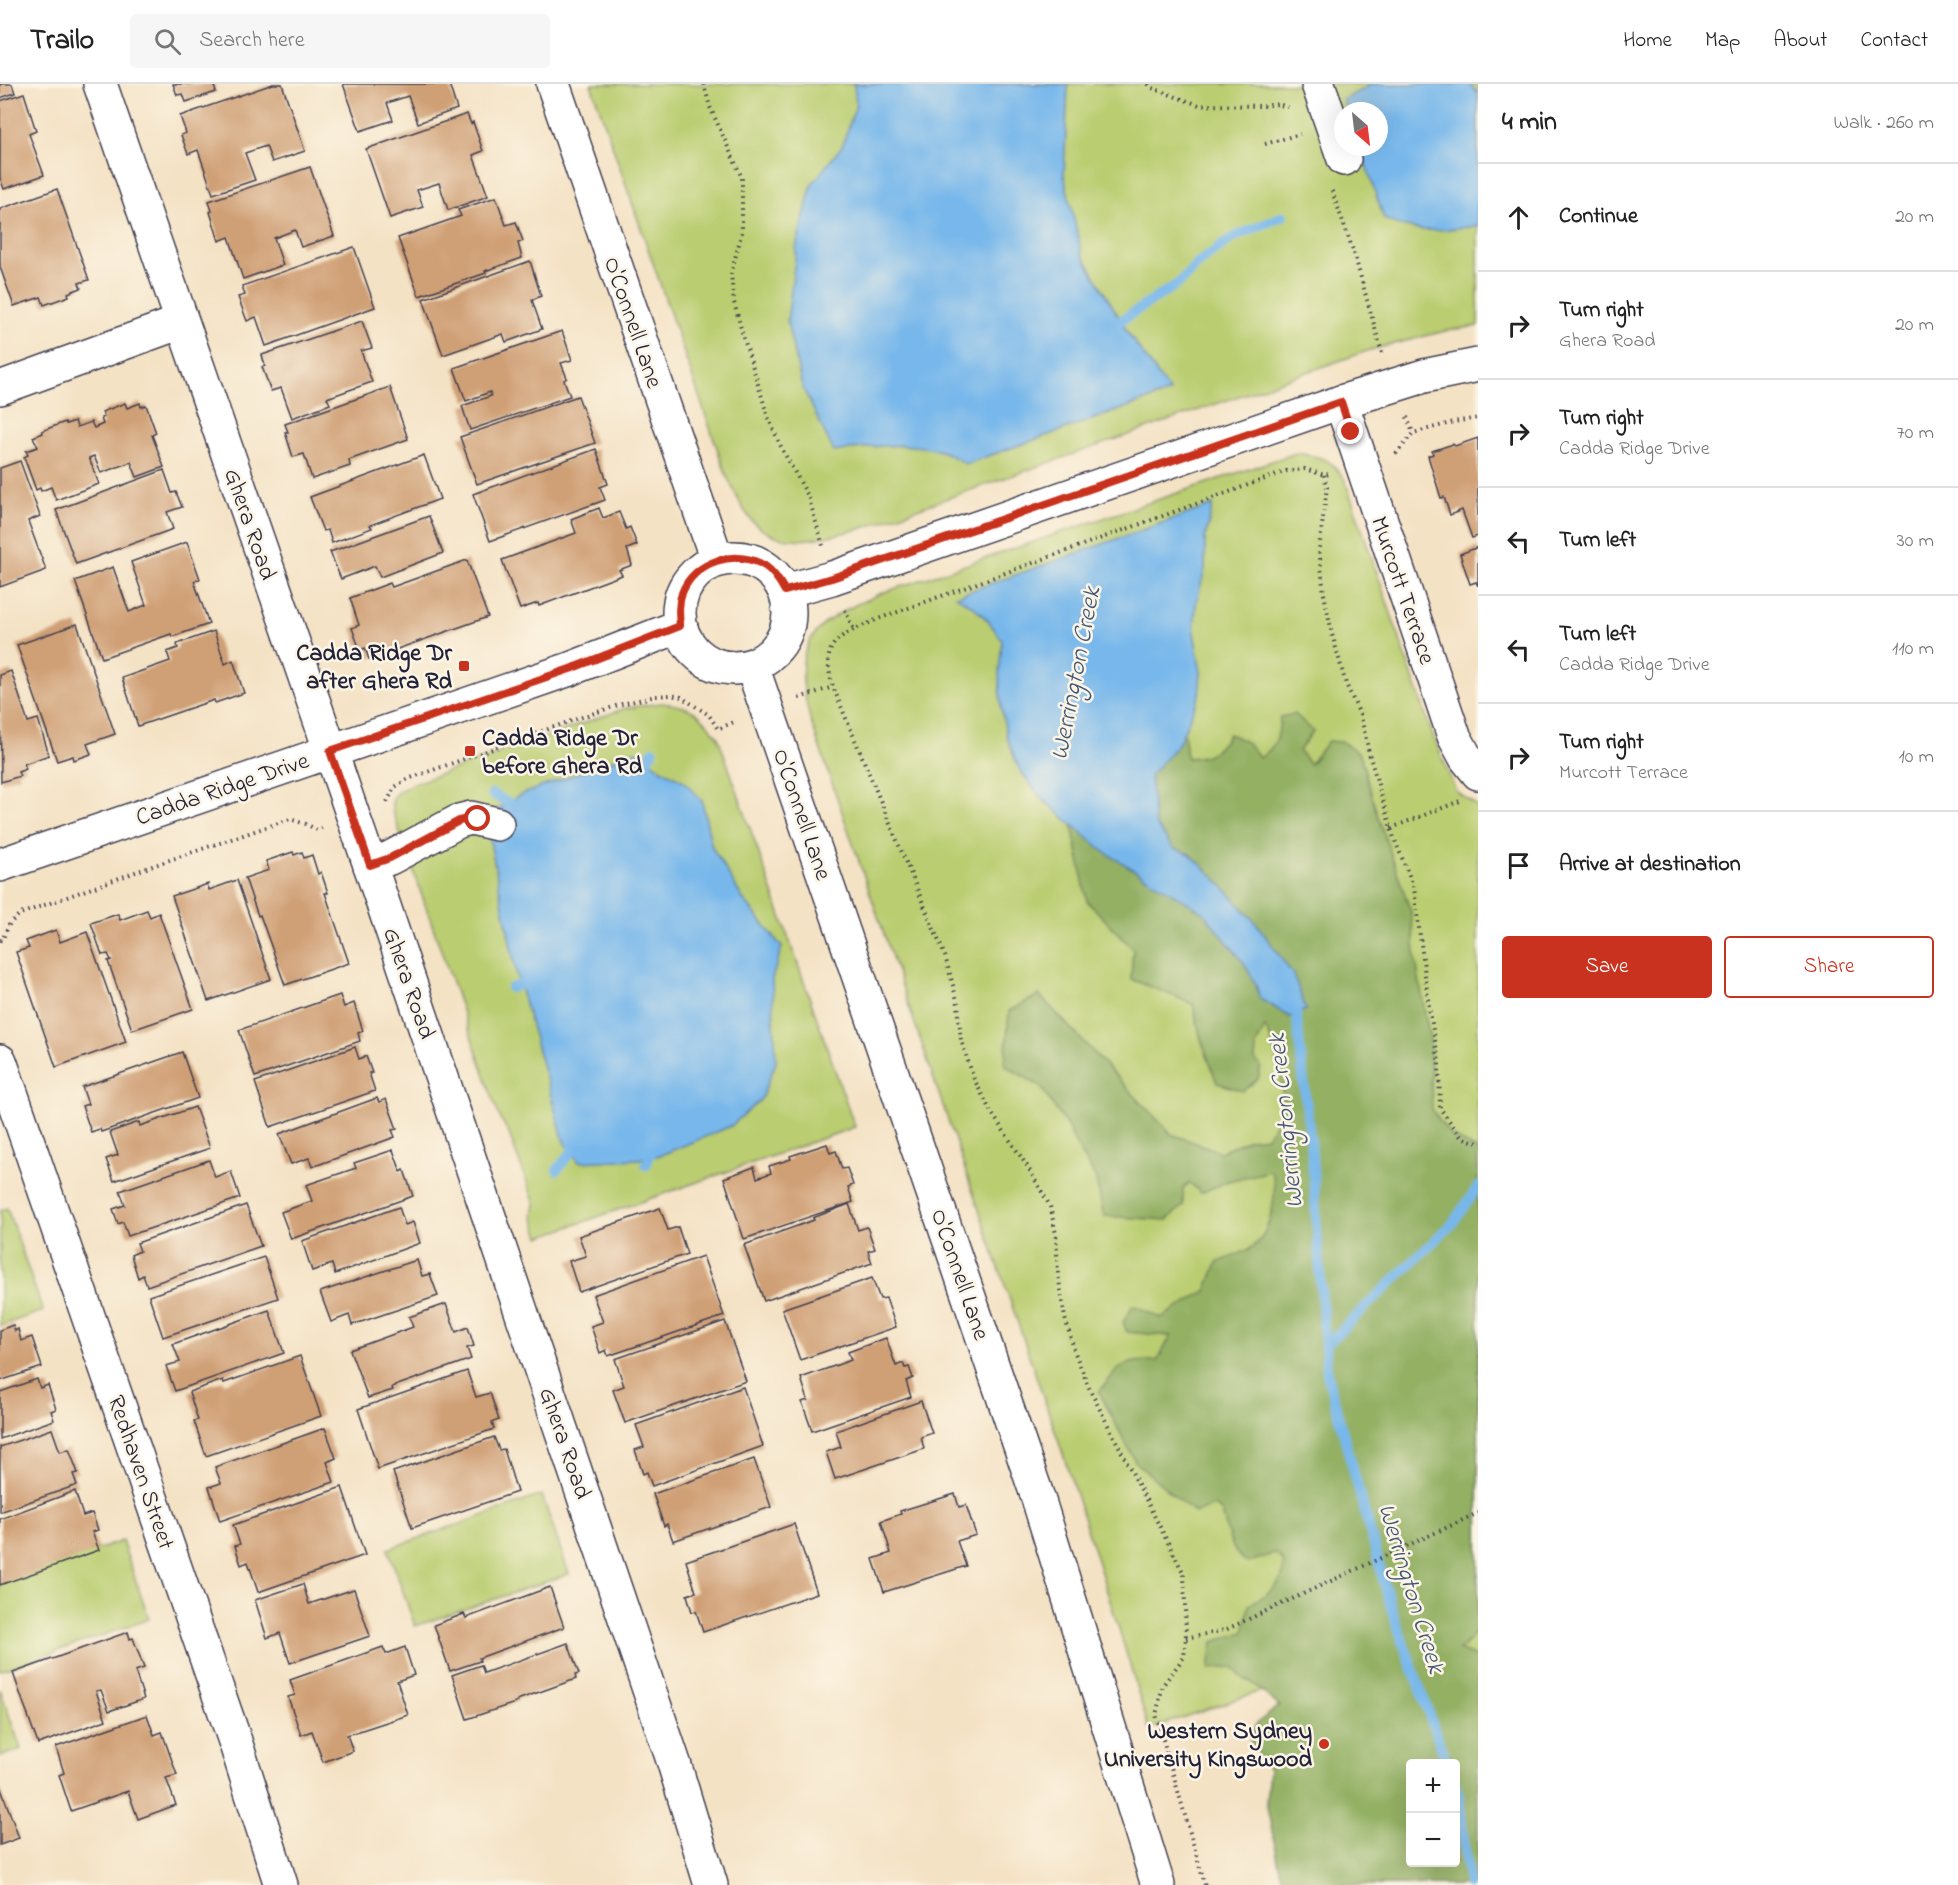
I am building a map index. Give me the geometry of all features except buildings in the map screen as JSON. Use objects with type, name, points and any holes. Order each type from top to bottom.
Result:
[{"type":"street","name":"Ghera Road","points":[[100,84],[370,865],[670,1751],[711,1885]]},
{"type":"street","name":"O'Connell Lane","points":[[553,84],[717,560]]},
{"type":"street","points":[[1318,84],[1337,172]]},
{"type":"street","points":[[0,388],[181,322]]},
{"type":"street","points":[[785,591],[832,578],[1341,402],[1424,376],[1478,365]]},
{"type":"street","name":"Murcott Terrace","points":[[1341,402],[1454,736],[1466,758],[1478,773]]},
{"type":"street","points":[[734,558],[750,560],[765,566],[777,578],[785,591],[790,609],[788,627],[781,644],[768,657],[752,666],[734,669],[715,666],[699,656],[687,643],[680,626],[679,609],[682,593],[690,579],[702,567],[717,560],[734,558]]},
{"type":"street","name":"Cadda Ridge Drive","points":[[0,865],[570,669],[680,626]]},
{"type":"street","name":"O'Connell Lane","points":[[752,666],[1038,1498],[1158,1885]]},
{"type":"street","points":[[370,865],[390,858],[466,819],[478,819],[497,824]]},
{"type":"street","name":"Redhaven Street","points":[[0,1061],[235,1741],[281,1885]]},
{"type":"path","points":[[704,84],[710,107],[742,178],[742,232],[731,274],[734,302],[768,417],[783,451],[808,496],[821,542]]},
{"type":"path","points":[[1148,84],[1152,88],[1199,105],[1264,106],[1278,104],[1289,107],[1294,112]]},
{"type":"path","points":[[1265,144],[1286,138]]},
{"type":"path","points":[[1337,172],[1354,253],[1382,353]]},
{"type":"path","points":[[1406,416],[1413,433]]},
{"type":"path","points":[[1396,453],[1413,433],[1478,418]]},
{"type":"path","points":[[1205,1885],[1156,1715],[1163,1685],[1184,1657],[1186,1638],[1184,1574],[1090,1390],[1075,1353],[1065,1318],[1058,1274],[1056,1234],[1050,1206],[991,1112],[974,1079],[961,1040],[958,1004],[945,956],[833,687],[827,657],[830,648],[838,639],[878,619],[1287,471],[1305,469],[1324,476],[1327,487],[1319,549],[1324,594],[1346,684],[1361,717],[1391,828],[1414,888],[1429,1007],[1439,1062],[1440,1108],[1461,1137],[1478,1143]]},
{"type":"path","points":[[387,807],[387,799],[395,787],[408,779],[622,704],[670,694],[681,697],[709,715],[718,729]]},
{"type":"path","points":[[1391,828],[1449,806]]},
{"type":"path","points":[[0,940],[10,923],[20,914],[145,868],[290,819],[317,830]]},
{"type":"path","points":[[1186,1638],[1226,1630],[1478,1513]]},
{"type":"green space","points":[[591,84],[1478,84],[1478,326],[1445,331],[1370,350],[860,529],[820,538],[780,537],[767,533],[756,525],[740,502],[727,477]]},
{"type":"green space","points":[[1296,453],[1325,459],[1345,480],[1432,733],[1456,791],[1478,807],[1478,1617],[1149,1729],[1064,1457],[810,719],[803,684],[803,664],[806,650],[821,627],[844,611],[882,593]]},
{"type":"green space","points":[[662,703],[681,706],[695,712],[718,737],[855,1127],[540,1237],[533,1216],[535,1204],[508,1131],[499,1116],[392,810],[393,800],[398,792],[410,785],[626,708]]},
{"type":"green space","points":[[1295,714],[1313,731],[1299,751],[1310,764],[1328,741],[1342,742],[1360,754],[1377,814],[1411,912],[1416,962],[1430,1040],[1432,1110],[1450,1135],[1478,1151],[1478,1630],[1459,1650],[1478,1658],[1478,1885],[1283,1885],[1266,1802],[1269,1770],[1250,1741],[1256,1724],[1279,1706],[1251,1682],[1244,1680],[1232,1667],[1209,1669],[1213,1642],[1244,1632],[1249,1605],[1269,1592],[1279,1582],[1282,1576],[1283,1560],[1274,1553],[1248,1563],[1233,1548],[1222,1511],[1214,1506],[1195,1513],[1136,1463],[1099,1392],[1123,1366],[1129,1363],[1157,1361],[1171,1336],[1127,1332],[1123,1322],[1133,1305],[1161,1318],[1206,1291],[1217,1263],[1248,1250],[1261,1239],[1274,1199],[1271,1171],[1228,1181],[1201,1193],[1190,1183],[1183,1188],[1183,1206],[1167,1220],[1104,1216],[1095,1176],[1067,1126],[1041,1087],[1005,1065],[1009,1011],[1039,995],[1171,1134],[1221,1152],[1249,1139],[1267,1137],[1280,1115],[1282,1093],[1276,1057],[1265,1027],[1256,1046],[1255,1060],[1261,1066],[1258,1079],[1243,1091],[1217,1083],[1201,1039],[1193,1004],[1131,979],[1133,949],[1087,901],[1067,798],[1181,724],[1187,758],[1212,753],[1229,734],[1247,743],[1260,758],[1270,749],[1279,730],[1280,717]]},
{"type":"green space","points":[[7,1208],[43,1311],[0,1326],[0,1211]]},
{"type":"green space","points":[[542,1495],[569,1574],[415,1626],[388,1549]]},
{"type":"green space","points":[[122,1541],[149,1619],[0,1671],[0,1584]]},
{"type":"green space","points":[[1478,1630],[1478,1658],[1459,1651]]},
{"type":"green space","points":[[0,1689],[21,1749],[0,1757]]},
{"type":"water","points":[[854,84],[1068,84],[1064,175],[1082,254],[1130,336],[1170,392],[966,464],[941,451],[915,446],[874,446],[834,452],[802,386],[787,322],[797,243],[812,184],[842,146],[856,105]]},
{"type":"water","points":[[1369,84],[1470,84],[1478,94],[1478,226],[1420,230],[1384,219],[1363,156],[1388,156],[1388,102],[1344,102],[1343,100]]},
{"type":"water","points":[[1213,505],[1205,538],[1205,569],[1196,604],[1194,633],[1201,672],[1199,696],[1179,743],[1150,776],[1155,824],[1173,848],[1190,854],[1217,880],[1257,924],[1294,976],[1306,1010],[1290,1017],[1260,999],[1256,985],[1244,963],[1203,912],[1103,851],[1040,797],[1019,769],[1007,738],[1001,707],[999,673],[1002,640],[974,607],[956,596]]},
{"type":"water","points":[[636,751],[661,769],[684,781],[702,801],[712,847],[743,899],[782,947],[772,979],[776,1062],[761,1099],[731,1126],[661,1155],[639,1159],[579,1162],[564,1142],[516,972],[488,831],[497,810],[520,795]]},
{"type":"waterway","points":[[1111,327],[1179,283],[1199,262],[1234,237],[1283,216]]},
{"type":"waterway","points":[[640,771],[653,751]]},
{"type":"waterway","points":[[492,794],[521,810]]},
{"type":"waterway","points":[[511,988],[528,981],[531,976]]},
{"type":"waterway","name":"Werrington Creek","points":[[1290,1003],[1296,1012],[1312,1156],[1327,1374],[1391,1608],[1445,1759]]},
{"type":"waterway","points":[[557,1170],[576,1146],[577,1139]]},
{"type":"waterway","points":[[646,1165],[651,1153],[650,1143]]},
{"type":"waterway","points":[[1325,1346],[1452,1224],[1478,1187]]},
{"type":"waterway","name":"Werrington Creek","points":[[1460,1804],[1469,1885]]},
{"type":"place","name":"Cadda Ridge Dr after Ghera Rd","points":[[464,666]]},
{"type":"place","name":"Cadda Ridge Dr before Ghera Rd","points":[[470,751]]},
{"type":"place","name":"Western Sydney University Kingswood","points":[[1324,1744]]},
{"type":"route","points":[[478,819],[459,821],[390,858],[370,865],[330,751],[570,669],[680,626],[679,609],[682,593],[690,579],[702,567],[717,560],[734,558],[750,560],[765,566],[777,578],[785,591],[832,578],[1341,402],[1351,432]]}]
